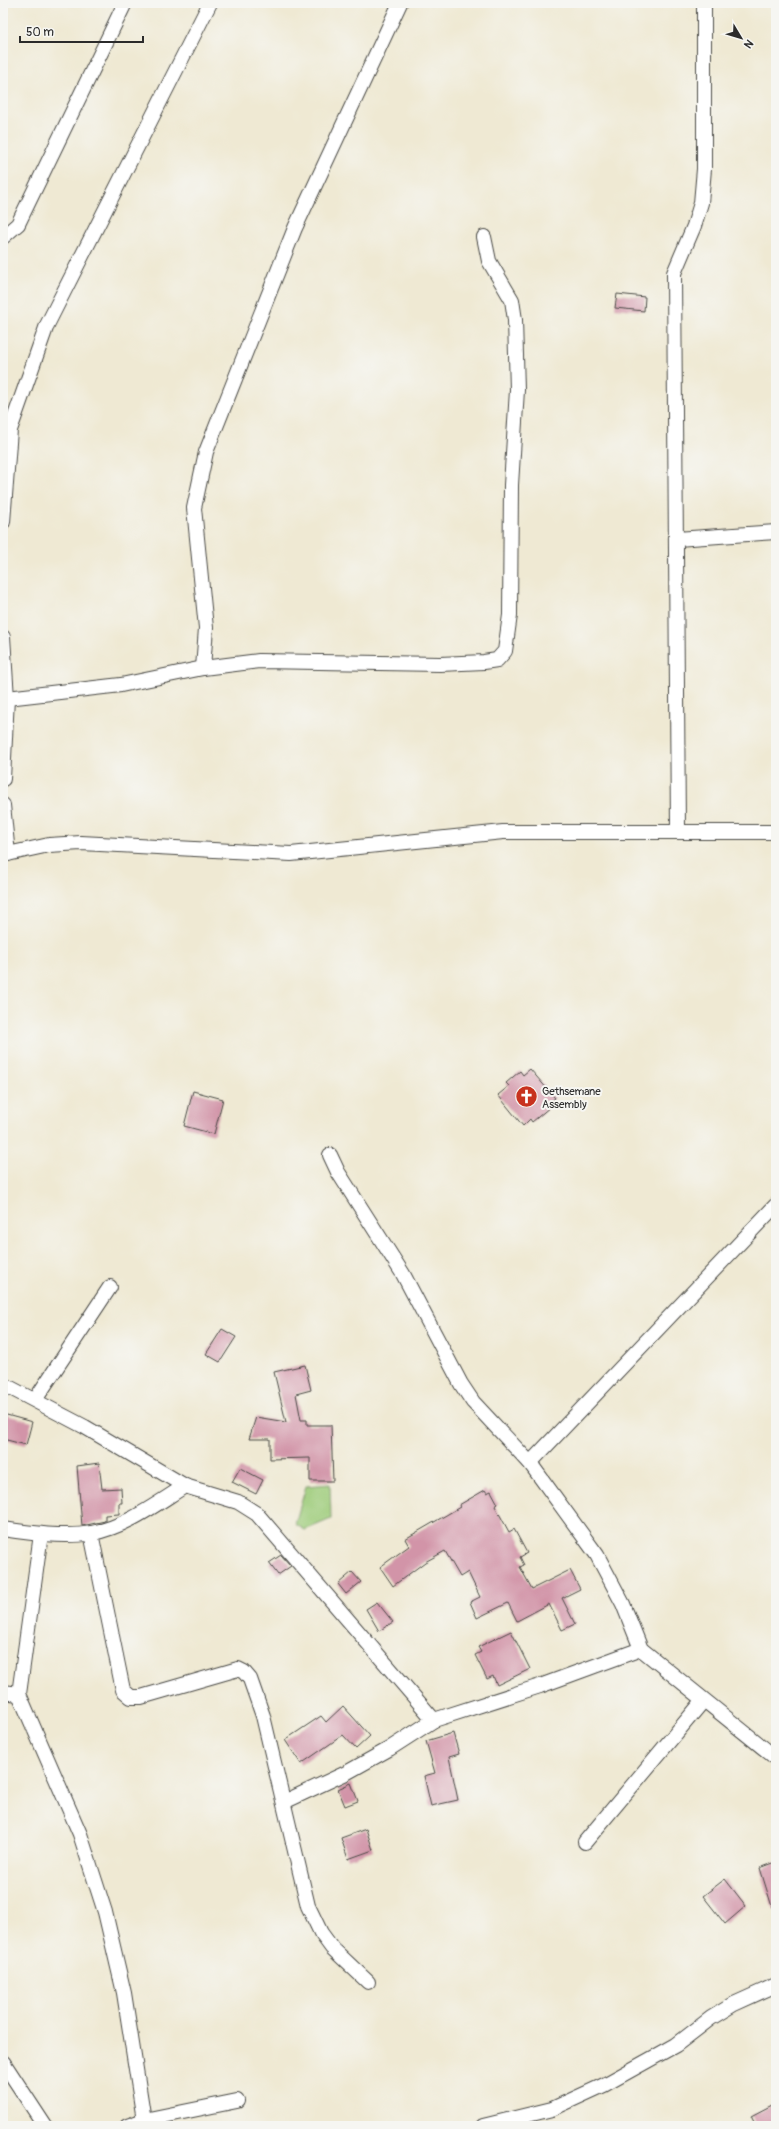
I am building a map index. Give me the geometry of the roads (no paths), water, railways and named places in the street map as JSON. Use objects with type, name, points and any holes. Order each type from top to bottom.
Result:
[{"type":"street","points":[[3,237],[18,224],[125,3]]},
{"type":"street","points":[[3,522],[6,429],[46,325],[210,3]]},
{"type":"street","points":[[203,668],[206,628],[194,508],[206,452],[295,228],[400,3]]},
{"type":"street","points":[[678,830],[674,273],[694,226],[701,203],[704,169],[704,3]]},
{"type":"street","points":[[7,698],[121,685],[203,668],[259,661],[440,664],[497,660],[505,651],[510,615],[511,485],[517,390],[515,320],[512,300],[489,261],[484,237]]},
{"type":"street","points":[[677,539],[776,532]]},
{"type":"street","points":[[3,637],[7,698],[3,779]]},
{"type":"street","points":[[3,805],[5,854],[49,845],[81,843],[291,854],[503,832],[678,830],[776,832]]},
{"type":"street","points":[[330,1155],[338,1172],[403,1274],[461,1384],[473,1402],[530,1463],[597,1555],[623,1604],[641,1650],[776,1758]]},
{"type":"street","points":[[530,1463],[776,1205]]},
{"type":"street","points":[[36,1400],[110,1287]]},
{"type":"street","points":[[3,1384],[36,1400],[185,1486],[238,1502],[257,1514],[434,1720]]},
{"type":"street","points":[[3,1529],[41,1534],[92,1533],[116,1526],[185,1486]]},
{"type":"street","points":[[92,1533],[124,1690],[131,1697],[141,1697],[238,1669],[244,1672],[250,1679],[263,1716],[308,1906],[321,1933],[332,1948],[368,1982]]},
{"type":"street","points":[[41,1534],[19,1694],[80,1834],[105,1912],[124,1993],[144,2120]]},
{"type":"street","points":[[284,1802],[346,1773],[389,1749],[434,1720],[540,1686],[641,1650]]},
{"type":"street","points":[[3,1692],[19,1694]]},
{"type":"street","points":[[585,1842],[703,1701]]},
{"type":"street","points":[[483,2126],[552,2109],[604,2085],[676,2045],[711,2018],[734,2004],[776,1985]]},
{"type":"street","points":[[3,2062],[45,2126]]},
{"type":"street","points":[[127,2126],[144,2120],[237,2101]]},
{"type":"place","name":"Gethsemane Assembly","points":[[526,1097]]}]
